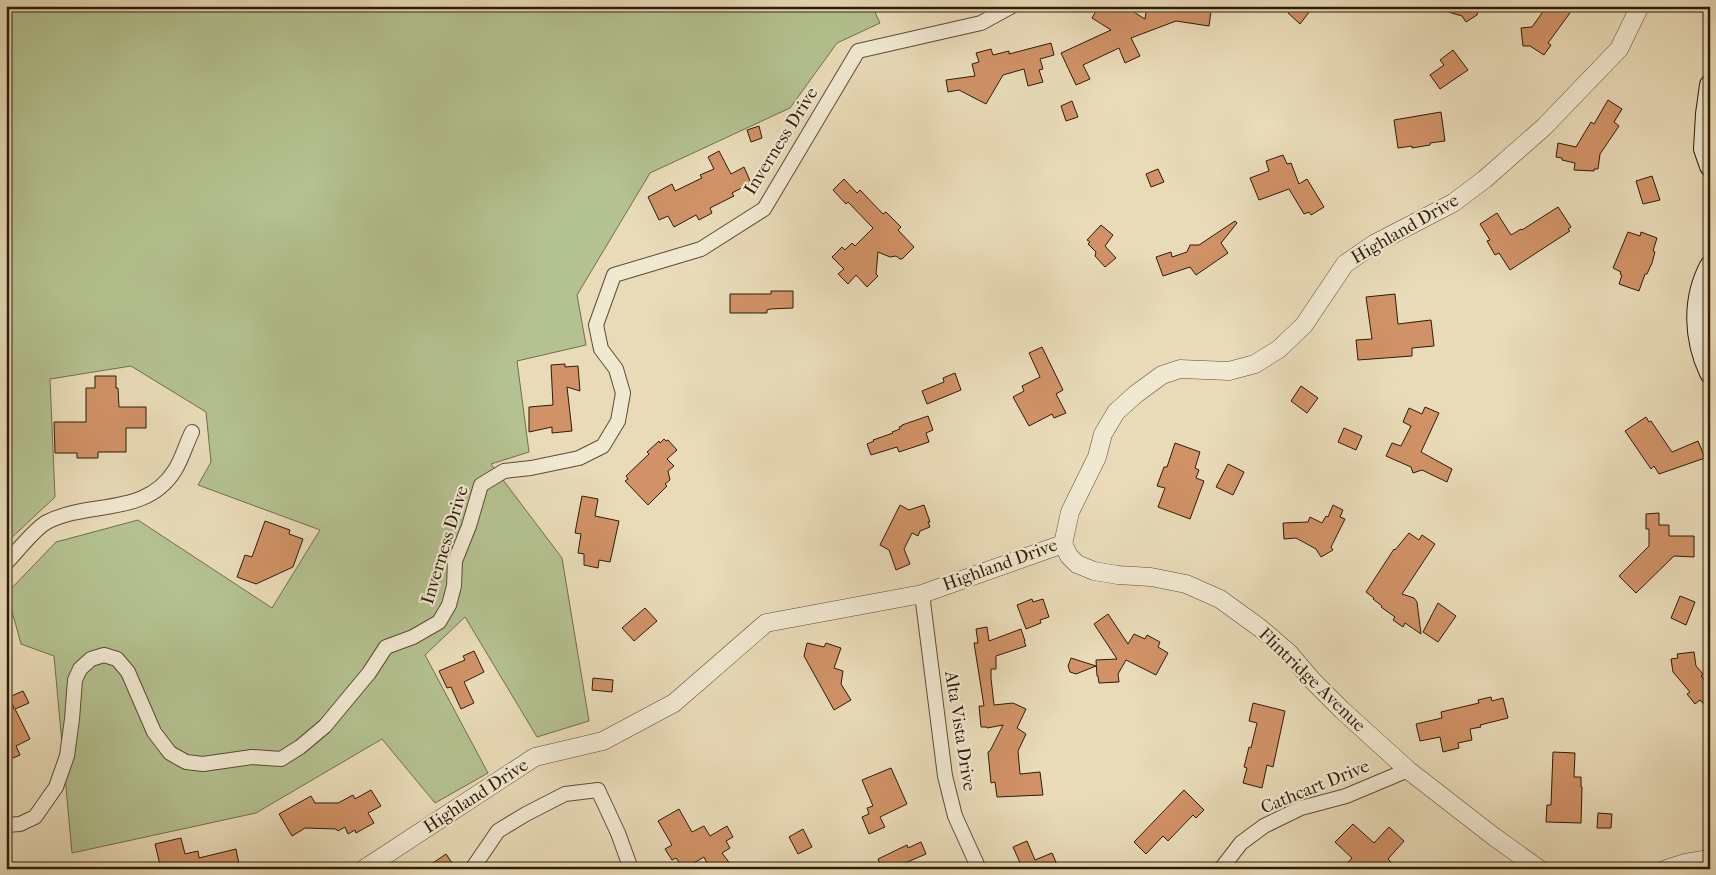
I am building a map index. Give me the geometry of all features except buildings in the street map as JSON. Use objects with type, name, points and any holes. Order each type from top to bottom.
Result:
[{"type":"main road","points":[[1710,85],[1704,149],[1710,166]]},
{"type":"main road","points":[[1710,266],[1704,278],[1697,304],[1700,346],[1710,373]]},
{"type":"street","name":"Inverness Drive","points":[[6,825],[20,824],[35,817],[56,787],[67,756],[75,680],[80,668],[91,658],[104,655],[117,659],[128,672],[154,732],[170,752],[186,762],[203,764],[252,757],[281,759],[300,747],[325,726],[369,673],[386,647],[413,637],[439,622],[448,605],[454,586],[456,561],[481,485],[504,471],[531,468],[579,458],[603,446],[618,421],[623,393],[616,369],[601,349],[596,325],[614,275],[701,249],[764,208],[858,51],[981,24],[1012,6]]},
{"type":"street","name":"Highland Drive","points":[[364,869],[535,757],[603,741],[674,704],[766,623],[922,594],[1063,544],[1070,512],[1097,457],[1103,434],[1116,412],[1162,375],[1180,369],[1229,371],[1255,364],[1279,349],[1304,325],[1345,264],[1374,244],[1453,202],[1485,179],[1544,127],[1619,49],[1640,6]]},
{"type":"street","points":[[6,563],[44,524],[62,515],[140,500],[158,490],[174,471],[192,432]]},
{"type":"street","name":"Flintridge Avenue","points":[[1063,544],[1069,556],[1076,564],[1094,571],[1151,577],[1186,584],[1220,599],[1260,628],[1289,653],[1312,680],[1342,710],[1408,770],[1539,869]]},
{"type":"street","name":"Alta Vista Drive","points":[[922,594],[945,776],[955,816],[979,869]]},
{"type":"street","name":"Cathcart Drive","points":[[1222,869],[1242,842],[1264,826],[1301,808],[1346,796],[1408,770]]},
{"type":"street","points":[[472,869],[498,831],[565,794],[598,790],[618,833],[631,869]]},
{"type":"street","points":[[1666,869],[1685,863],[1710,859]]},
{"type":"green space","points":[[6,6],[872,6],[880,23],[837,43],[790,108],[650,173],[577,295],[586,345],[517,361],[529,452],[491,464],[562,558],[589,721],[537,737],[465,617],[425,655],[488,773],[435,803],[382,739],[256,813],[72,853],[54,656],[21,644],[7,593],[56,542],[138,520],[272,608],[320,530],[198,485],[211,462],[206,412],[131,366],[50,379],[55,497],[6,543]]}]
